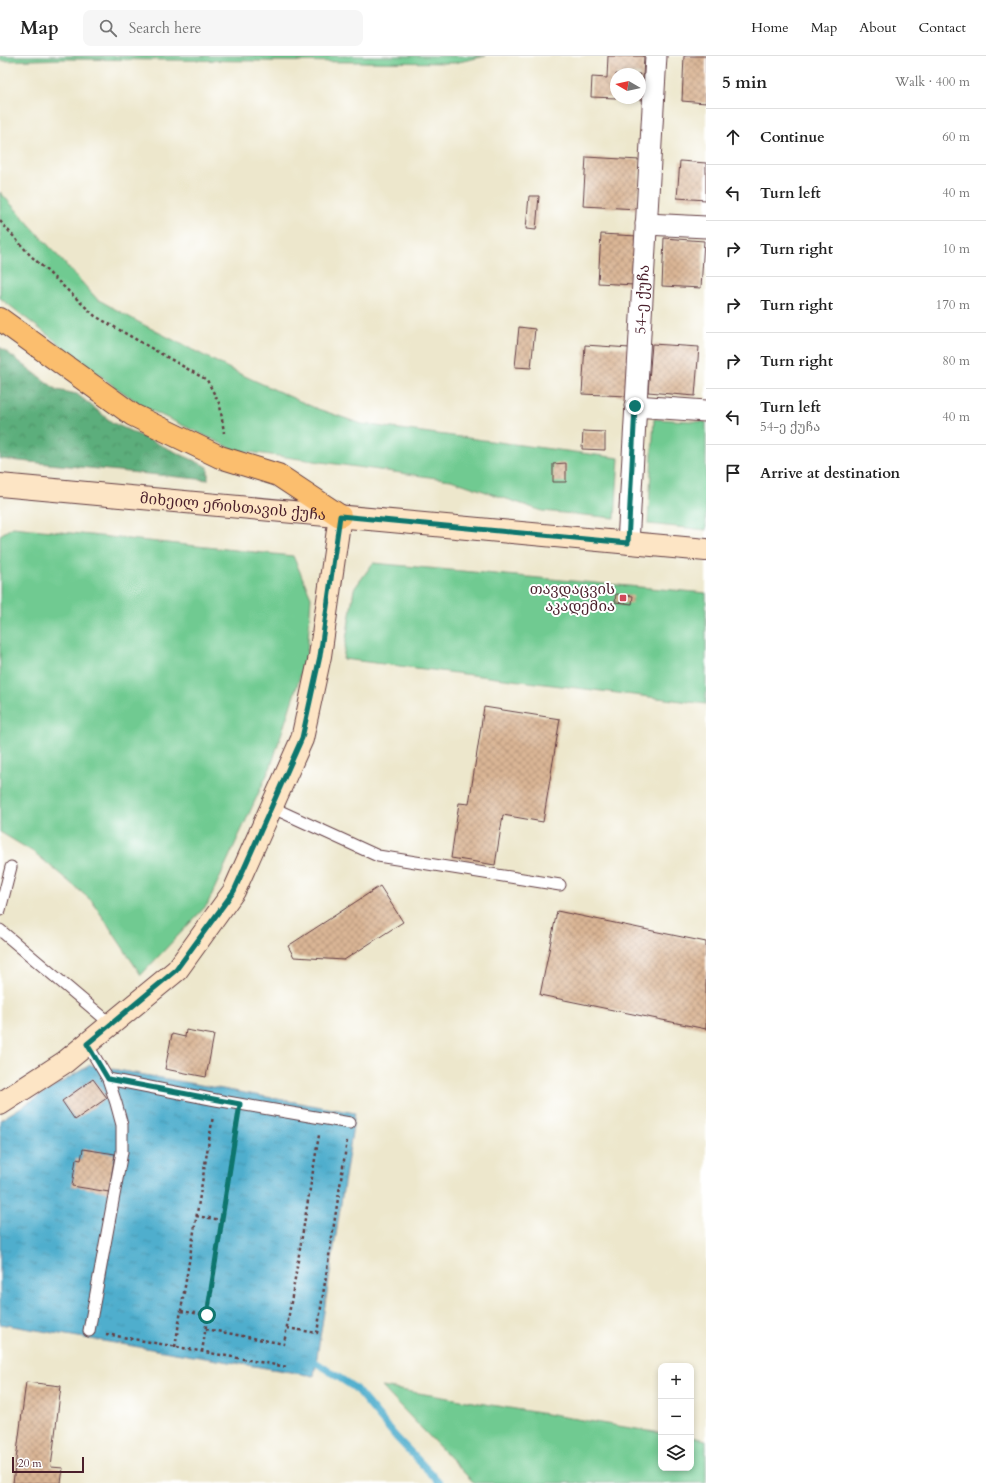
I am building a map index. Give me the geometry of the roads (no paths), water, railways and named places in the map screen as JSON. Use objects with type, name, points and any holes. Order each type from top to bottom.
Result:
[{"type":"highway","points":[[0,319],[133,415],[220,457],[278,475],[340,516]]},
{"type":"main road","name":"მიხეილ ერისთავის ქუჩა","points":[[0,485],[706,550]]},
{"type":"main road","points":[[0,1104],[65,1062],[176,970],[234,891],[302,738],[320,656],[340,516]]},
{"type":"street","name":"54-ე ქუჩა","points":[[628,543],[656,56]]},
{"type":"street","points":[[646,224],[706,227]]},
{"type":"street","points":[[635,406],[706,411]]},
{"type":"lane","points":[[271,807],[378,856],[560,885]]},
{"type":"lane","points":[[0,910],[11,867]]},
{"type":"lane","points":[[0,930],[111,1024]]},
{"type":"lane","points":[[87,1044],[108,1079],[122,1126],[122,1152],[89,1331]]},
{"type":"lane","points":[[108,1079],[216,1100],[350,1123]]},
{"type":"water","points":[[90,1065],[355,1113],[314,1376],[0,1324],[0,1120]]},
{"type":"waterway","points":[[309,1358],[355,1388],[396,1437],[440,1483]]},
{"type":"place","name":"თავდაცვის აკადემია","points":[[623,598]]}]
